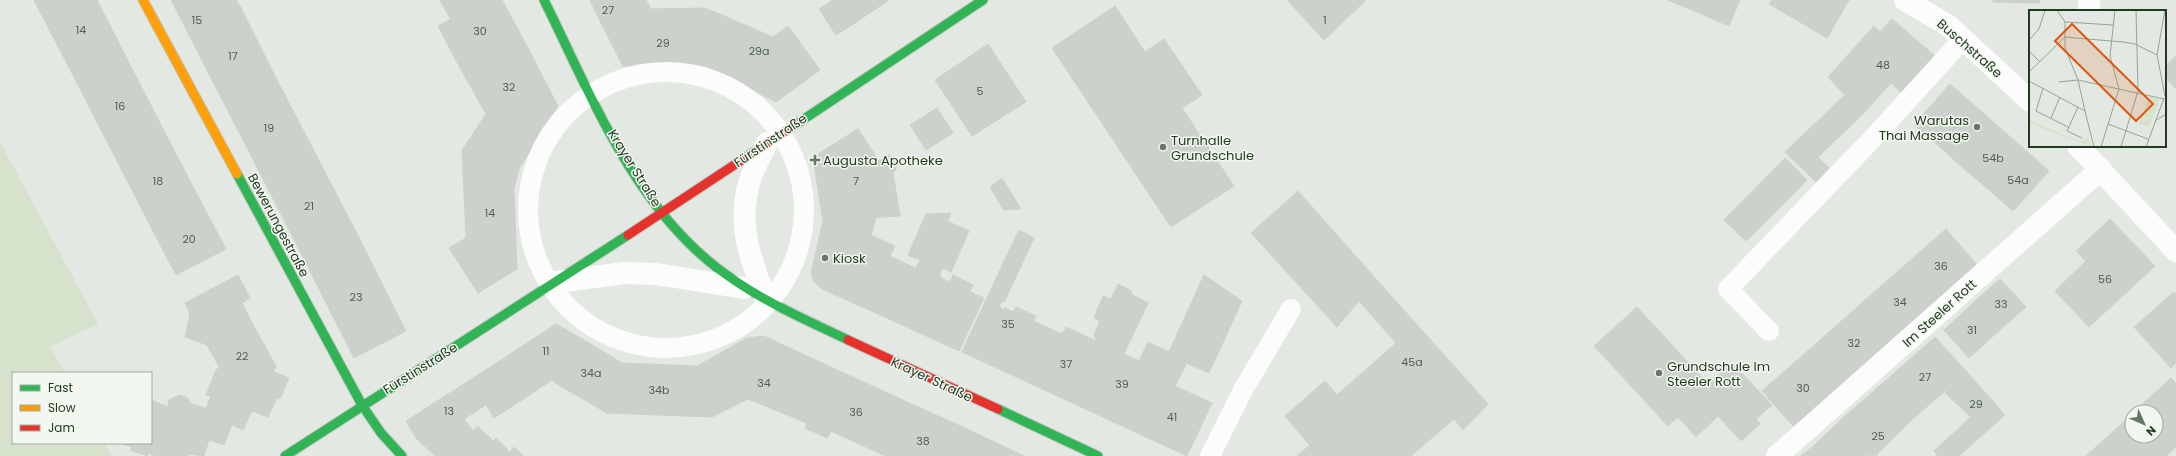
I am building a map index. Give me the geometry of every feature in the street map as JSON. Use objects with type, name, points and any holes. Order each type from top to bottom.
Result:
[{"type":"street","name":"Bewerungestraße","points":[[143,0],[362,405],[381,433],[402,456]]},
{"type":"street","name":"Krayer Straße","points":[[544,0],[593,96],[634,171],[663,212],[688,242],[726,276],[767,302],[1098,456]]},
{"type":"street","name":"Fürstinstraße","points":[[285,456],[362,405],[553,285],[984,0]]},
{"type":"street","name":"Buschstraße","points":[[1905,0],[1949,26],[2029,100]]},
{"type":"street","points":[[767,302],[745,241],[744,220],[750,180],[774,138]]},
{"type":"street","points":[[2083,148],[2176,251]]},
{"type":"street","name":"Im Steeler Rott","points":[[1777,456],[2101,169]]},
{"type":"street","name":"Fürstinstraße","points":[[553,285],[624,273],[656,274],[744,288]]},
{"type":"lane","points":[[1769,331],[1728,289],[1876,135],[1963,39]]},
{"type":"lane","points":[[673,70],[710,76],[754,100],[774,138],[798,167],[804,202],[804,230],[794,265],[767,302],[737,324],[692,350],[624,344],[569,312],[553,285],[533,258],[529,226],[529,181],[541,150],[564,118],[593,96],[629,76],[673,70]]},
{"type":"lane","points":[[1210,456],[1242,390],[1291,309]]},
{"type":"green space","points":[[0,142],[98,324],[50,347],[64,372],[12,372],[12,444],[105,444],[112,456],[0,456]]},
{"type":"building","points":[[34,0],[48,0],[37,6]]},
{"type":"building","points":[[48,0],[97,0],[125,55],[76,81],[37,6]]},
{"type":"building","points":[[171,0],[236,0],[240,6],[188,33]]},
{"type":"building","points":[[440,0],[488,0],[451,20]]},
{"type":"building","points":[[488,0],[502,0],[521,35],[460,68],[438,26]]},
{"type":"building","points":[[590,0],[641,0],[600,21]]},
{"type":"building","points":[[641,0],[646,0],[651,9],[704,8],[722,15],[706,66],[623,66],[600,21]]},
{"type":"building","points":[[833,0],[836,0],[852,25],[836,35],[819,9]]},
{"type":"building","points":[[836,0],[889,0],[852,25]]},
{"type":"building","points":[[1287,0],[1366,0],[1324,40]]},
{"type":"building","points":[[1668,0],[1702,0],[1697,12]]},
{"type":"building","points":[[1702,0],[1740,0],[1729,26],[1697,12]]},
{"type":"building","points":[[1772,0],[1849,0],[1827,38],[1769,4]]},
{"type":"building","points":[[1993,0],[2040,0],[2040,3],[1993,2]]},
{"type":"building","points":[[240,6],[277,80],[226,107],[188,33]]},
{"type":"building","name":"Turnhalle Grundschule","points":[[1115,6],[1145,52],[1164,39],[1202,95],[1182,108],[1234,186],[1171,227],[1052,48]]},
{"type":"building","points":[[722,15],[773,37],[788,26],[820,70],[776,102],[706,66]]},
{"type":"building","points":[[1892,19],[1935,56],[1902,93],[1881,74],[1854,105],[1828,77],[1874,26],[1880,32]]},
{"type":"building","points":[[521,35],[558,106],[519,169],[469,140],[486,114],[460,68]]},
{"type":"building","points":[[988,44],[1026,102],[972,136],[935,80]]},
{"type":"building","points":[[125,55],[164,131],[115,157],[76,81]]},
{"type":"building","points":[[2176,56],[2176,89],[2166,79],[2166,65]]},
{"type":"building","points":[[1881,74],[1891,83],[1863,114],[1818,157],[1829,168],[1816,182],[1785,152],[1845,95],[1854,105]]},
{"type":"building","points":[[277,80],[313,149],[261,175],[226,107]]},
{"type":"building","points":[[1950,84],[1975,106],[1940,147],[1914,125]]},
{"type":"building","points":[[1975,106],[1999,127],[1963,168],[1940,147]]},
{"type":"building","points":[[937,108],[953,133],[926,150],[910,125]]},
{"type":"building","points":[[1999,127],[2023,148],[1988,189],[1963,168]]},
{"type":"building","points":[[858,129],[879,161],[889,155],[895,160],[897,168],[893,173],[900,216],[823,221],[813,157]]},
{"type":"building","points":[[164,131],[202,204],[152,229],[115,157]]},
{"type":"building","points":[[469,140],[519,169],[514,189],[517,269],[478,293],[449,248],[466,238],[462,150]]},
{"type":"building","points":[[2023,148],[2049,171],[2013,211],[1988,189]]},
{"type":"building","points":[[313,149],[358,236],[306,263],[261,175]]},
{"type":"building","points":[[1785,158],[1807,180],[1746,241],[1724,220]]},
{"type":"building","points":[[1002,178],[1021,209],[1004,210],[990,187]]},
{"type":"building","points":[[1298,191],[1377,280],[1337,327],[1251,233]]},
{"type":"building","points":[[202,204],[226,249],[176,275],[152,229]]},
{"type":"building","points":[[951,213],[923,272],[916,268],[920,260],[908,255],[926,214]]},
{"type":"building","points":[[876,218],[871,235],[895,246],[890,256],[923,272],[900,324],[822,289],[814,282],[811,273],[823,221]]},
{"type":"building","points":[[2110,219],[2155,266],[2089,327],[2055,291],[2086,261],[2076,251]]},
{"type":"building","points":[[947,221],[969,231],[951,272],[943,268],[940,273],[941,278],[950,282],[953,275],[973,285],[970,292],[984,298],[959,351],[900,324]]},
{"type":"building","points":[[1946,229],[1978,266],[1936,302],[1904,266]]},
{"type":"building","points":[[1019,230],[1034,238],[1014,281],[998,274]]},
{"type":"building","points":[[358,236],[406,331],[354,358],[306,263]]},
{"type":"building","points":[[1904,266],[1936,302],[1897,338],[1864,301]]},
{"type":"building","points":[[998,274],[1014,281],[1005,301],[999,304],[1002,310],[1005,308],[1013,312],[1016,307],[1036,316],[1033,321],[1049,328],[1025,381],[962,352]]},
{"type":"building","points":[[238,275],[250,298],[242,303],[251,321],[207,345],[185,337],[190,314],[185,303]]},
{"type":"building","points":[[1204,275],[1242,301],[1209,373],[1186,363],[1188,360],[1169,352]]},
{"type":"building","points":[[2000,279],[2026,307],[2001,329],[1975,301]]},
{"type":"building","points":[[1377,280],[1488,404],[1463,430],[1454,419],[1411,456],[1319,456],[1285,416],[1325,381],[1337,395],[1396,343],[1359,301]]},
{"type":"building","points":[[1118,284],[1132,291],[1107,346],[1096,341],[1094,334],[1100,321],[1094,318],[1103,296],[1111,299]]},
{"type":"building","points":[[2174,292],[2176,294],[2176,363],[2171,368],[2134,327]]},
{"type":"building","points":[[1131,294],[1148,303],[1124,354],[1107,346]]},
{"type":"building","points":[[1864,301],[1897,338],[1843,385],[1811,348]]},
{"type":"building","points":[[1975,301],[2001,329],[1969,358],[1944,330]]},
{"type":"building","name":"Grundschule Im Steeler Rott","points":[[1637,307],[1708,384],[1732,363],[1772,405],[1756,419],[1760,424],[1741,441],[1718,416],[1696,437],[1678,417],[1668,426],[1594,346]]},
{"type":"building","points":[[251,321],[276,366],[228,383],[207,345]]},
{"type":"building","points":[[556,324],[584,340],[557,384],[552,380],[522,400],[498,362]]},
{"type":"building","points":[[1066,327],[1107,346],[1079,406],[1025,381],[1049,328],[1062,334]]},
{"type":"building","points":[[764,336],[833,368],[807,423],[748,399],[712,417],[697,366],[747,338]]},
{"type":"building","points":[[1935,337],[1967,372],[1915,417],[1884,382]]},
{"type":"building","points":[[584,340],[622,363],[607,413],[557,384]]},
{"type":"building","points":[[1148,342],[1169,352],[1133,431],[1079,406],[1107,346],[1139,361]]},
{"type":"building","points":[[1811,348],[1843,385],[1795,428],[1762,391]]},
{"type":"building","points":[[1169,352],[1188,360],[1175,386],[1212,403],[1187,456],[1133,431]]},
{"type":"building","points":[[498,362],[522,400],[494,418],[486,405],[464,419],[473,431],[478,426],[493,441],[479,456],[435,456],[416,438],[406,421]]},
{"type":"building","points":[[622,363],[697,366],[712,417],[607,413]]},
{"type":"building","points":[[276,366],[274,372],[289,378],[280,399],[277,398],[268,417],[252,411],[243,430],[232,425],[224,445],[209,440],[204,456],[189,454],[188,456],[156,456],[148,453],[147,456],[130,450],[132,447],[123,444],[152,444],[152,400],[168,407],[169,400],[179,395],[188,398],[191,404],[206,408],[211,396],[206,395],[216,370],[219,368],[228,383]]},
{"type":"building","points":[[833,368],[905,401],[881,454],[831,431],[827,438],[805,428]]},
{"type":"building","points":[[1967,372],[2005,415],[1959,456],[1938,456],[1934,451],[1971,417],[1945,393]]},
{"type":"building","points":[[2171,378],[2176,384],[2176,447],[2166,456],[2160,456],[2149,444],[2164,444],[2164,404],[2143,404]]},
{"type":"building","points":[[1884,382],[1915,417],[1877,454],[1844,417]]},
{"type":"building","points":[[905,401],[965,428],[952,456],[886,456],[881,454]]},
{"type":"building","points":[[1844,417],[1878,455],[1820,456],[1812,447]]},
{"type":"building","points":[[2124,422],[2124,444],[2149,444],[2160,456],[2086,456]]},
{"type":"building","points":[[965,428],[1024,456],[952,456]]},
{"type":"building","points":[[496,438],[510,452],[514,447],[523,456],[479,456]]},
{"type":"building","points":[[1310,445],[1319,456],[1297,456]]},
{"type":"building","points":[[1812,447],[1820,456],[1801,456]]},
{"type":"traffic: fast","points":[[544,0],[578,72],[616,144],[660,211],[686,241],[716,267],[747,289],[797,316],[848,340]]},
{"type":"traffic: fast","points":[[798,123],[983,0]]},
{"type":"traffic: fast","points":[[237,174],[362,405],[381,433],[402,456]]},
{"type":"traffic: fast","points":[[285,456],[628,235]]},
{"type":"traffic: fast","points":[[998,409],[1098,456]]},
{"type":"traffic: slow","points":[[143,0],[237,174]]},
{"type":"traffic: jam","points":[[628,235],[798,123]]},
{"type":"traffic: jam","points":[[848,340],[998,409]]},
{"type":"place","name":"Warutas Thai Massage","points":[[1977,127]]},
{"type":"place","name":"Turnhalle Grundschule","points":[[1163,147]]},
{"type":"place","name":"Augusta Apotheke","points":[[815,160]]},
{"type":"place","name":"Kiosk","points":[[825,258]]},
{"type":"place","name":"Grundschule Im Steeler Rott","points":[[1659,373]]}]
